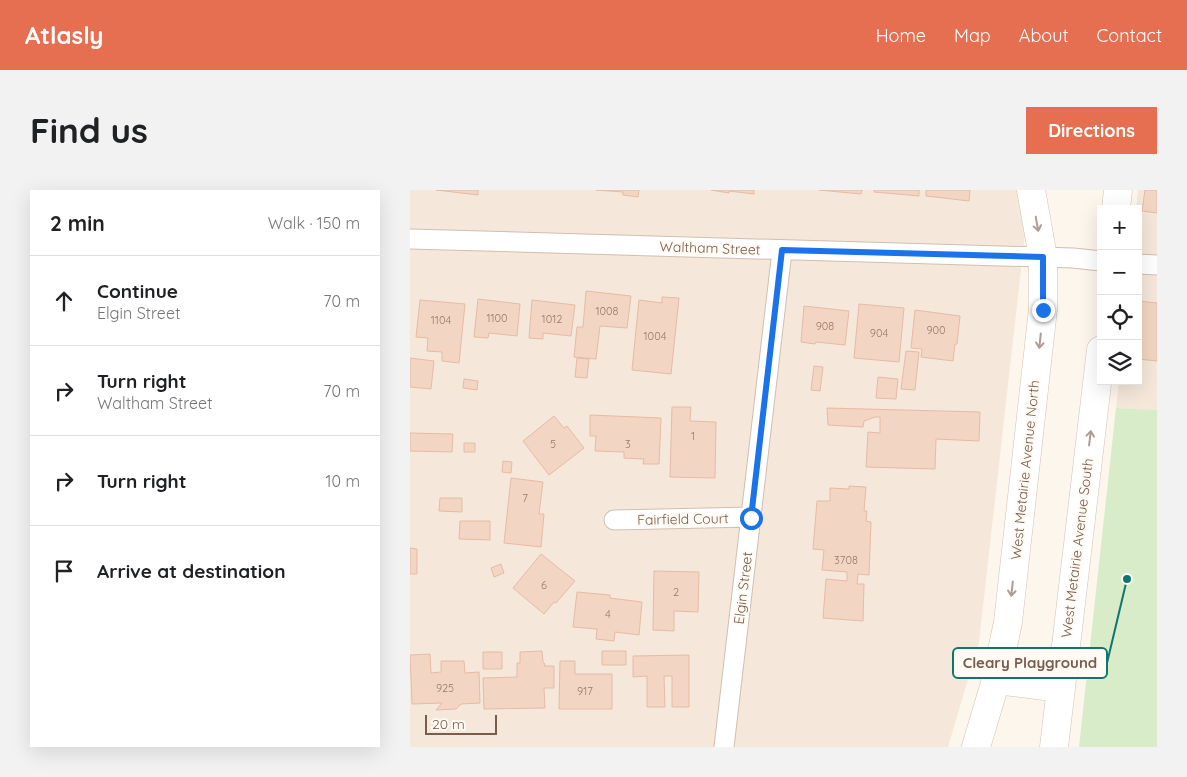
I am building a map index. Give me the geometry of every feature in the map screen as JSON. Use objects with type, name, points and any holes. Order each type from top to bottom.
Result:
[{"type":"main road","name":"West Metairie Avenue North","points":[[976,747],[996,680],[1008,622],[1042,319],[1043,257],[1032,190]]},
{"type":"main road","points":[[1116,205],[1118,190]]},
{"type":"main road","name":"West Metairie Avenue South","points":[[1054,747],[1097,383]]},
{"type":"main road","points":[[996,680],[1060,688]]},
{"type":"street","name":"Waltham Street","points":[[410,240],[1043,257],[1097,261]]},
{"type":"street","name":"Elgin Street","points":[[724,747],[782,250]]},
{"type":"street","points":[[1142,264],[1157,265]]},
{"type":"street","name":"Fairfield Court","points":[[614,520],[751,518]]},
{"type":"shaded area","points":[[410,190],[1030,190],[979,642],[948,747],[410,747]]},
{"type":"shaded area","points":[[1138,190],[1157,190],[1157,410],[1116,408],[1119,385],[1142,385],[1142,205],[1136,205]]},
{"type":"green space","points":[[1116,408],[1157,410],[1157,747],[1079,747]]},
{"type":"building","points":[[436,190],[478,190],[478,195]]},
{"type":"building","points":[[596,190],[639,190],[638,197],[623,195],[623,192]]},
{"type":"building","points":[[711,190],[754,190],[754,194],[729,191],[729,193]]},
{"type":"building","points":[[819,190],[862,190],[861,194]]},
{"type":"building","points":[[874,190],[919,190],[919,196],[874,192]]},
{"type":"building","points":[[926,190],[970,190],[969,201],[926,196]]},
{"type":"building","points":[[1145,190],[1157,190],[1157,213],[1142,211]]},
{"type":"building","points":[[586,291],[631,296],[627,328],[600,326],[596,359],[574,357],[577,327],[583,327]]},
{"type":"building","points":[[662,297],[679,298],[671,374],[632,370],[639,300],[662,303]]},
{"type":"building","points":[[478,299],[520,304],[517,336],[489,333],[488,338],[474,337]]},
{"type":"building","points":[[420,300],[465,304],[459,363],[442,361],[442,352],[427,351],[428,338],[416,337]]},
{"type":"building","points":[[532,300],[575,305],[571,336],[543,333],[543,339],[529,338]]},
{"type":"building","points":[[1142,301],[1157,303],[1157,361],[1142,359]]},
{"type":"building","points":[[859,304],[904,308],[899,362],[854,358]]},
{"type":"building","points":[[804,306],[849,311],[845,345],[801,342]]},
{"type":"building","points":[[915,310],[960,316],[953,361],[921,357],[922,349],[911,348]]},
{"type":"building","points":[[906,351],[919,352],[915,390],[901,389]]},
{"type":"building","points":[[410,358],[434,361],[431,389],[410,387]]},
{"type":"building","points":[[577,358],[589,359],[587,378],[575,377]]},
{"type":"building","points":[[814,366],[823,367],[820,391],[811,390]]},
{"type":"building","points":[[878,377],[898,379],[896,399],[876,398]]},
{"type":"building","points":[[464,379],[478,381],[477,390],[463,388]]},
{"type":"building","points":[[672,407],[691,407],[690,421],[716,422],[715,478],[670,477]]},
{"type":"building","points":[[827,408],[980,412],[979,441],[936,439],[935,469],[866,467],[868,432],[880,433],[880,417],[864,421],[863,427],[828,425]]},
{"type":"building","points":[[590,415],[661,418],[659,464],[643,464],[644,459],[624,458],[624,452],[595,451],[596,436],[590,436]]},
{"type":"building","points":[[554,416],[564,428],[567,426],[584,448],[549,475],[523,441]]},
{"type":"building","points":[[410,433],[453,434],[452,452],[410,451]]},
{"type":"building","points":[[464,443],[475,443],[475,452],[464,452]]},
{"type":"building","points":[[503,461],[512,462],[511,473],[502,472]]},
{"type":"building","points":[[511,478],[543,482],[539,514],[544,514],[541,547],[504,543]]},
{"type":"building","points":[[849,486],[866,487],[864,511],[867,511],[866,521],[871,522],[869,575],[858,574],[857,584],[864,584],[863,621],[823,618],[826,579],[847,581],[847,572],[822,570],[824,550],[813,549],[817,501],[830,501],[830,488],[849,489]]},
{"type":"building","points":[[440,498],[462,498],[462,512],[439,511]]},
{"type":"building","points":[[460,521],[490,521],[490,540],[459,539]]},
{"type":"building","points":[[410,548],[417,549],[417,574],[410,574]]},
{"type":"building","points":[[541,554],[575,581],[544,614],[513,588]]},
{"type":"building","points":[[501,564],[504,573],[494,577],[491,568]]},
{"type":"building","points":[[654,571],[699,572],[698,612],[674,611],[674,631],[653,630]]},
{"type":"building","points":[[577,592],[610,595],[610,598],[642,602],[639,635],[615,632],[614,641],[596,639],[597,629],[573,627]]},
{"type":"building","points":[[542,651],[544,666],[554,666],[554,688],[544,688],[545,708],[484,709],[483,678],[517,677],[517,663],[520,663],[520,652]]},
{"type":"building","points":[[602,651],[626,651],[626,665],[602,665]]},
{"type":"building","points":[[483,652],[502,652],[502,669],[483,669]]},
{"type":"building","points":[[430,654],[431,673],[441,672],[441,661],[464,661],[465,673],[479,672],[480,703],[461,704],[456,709],[436,710],[442,703],[412,704],[410,655]]},
{"type":"building","points":[[689,655],[689,707],[672,707],[672,676],[664,676],[665,707],[647,707],[647,676],[633,677],[633,656]]},
{"type":"building","points":[[560,661],[575,661],[575,674],[612,674],[612,709],[559,709]]},
{"type":"place","name":"Cleary Playground","points":[[1127,579]]},
{"type":"route","points":[[751,518],[782,250],[1043,257],[1043,310]]}]
